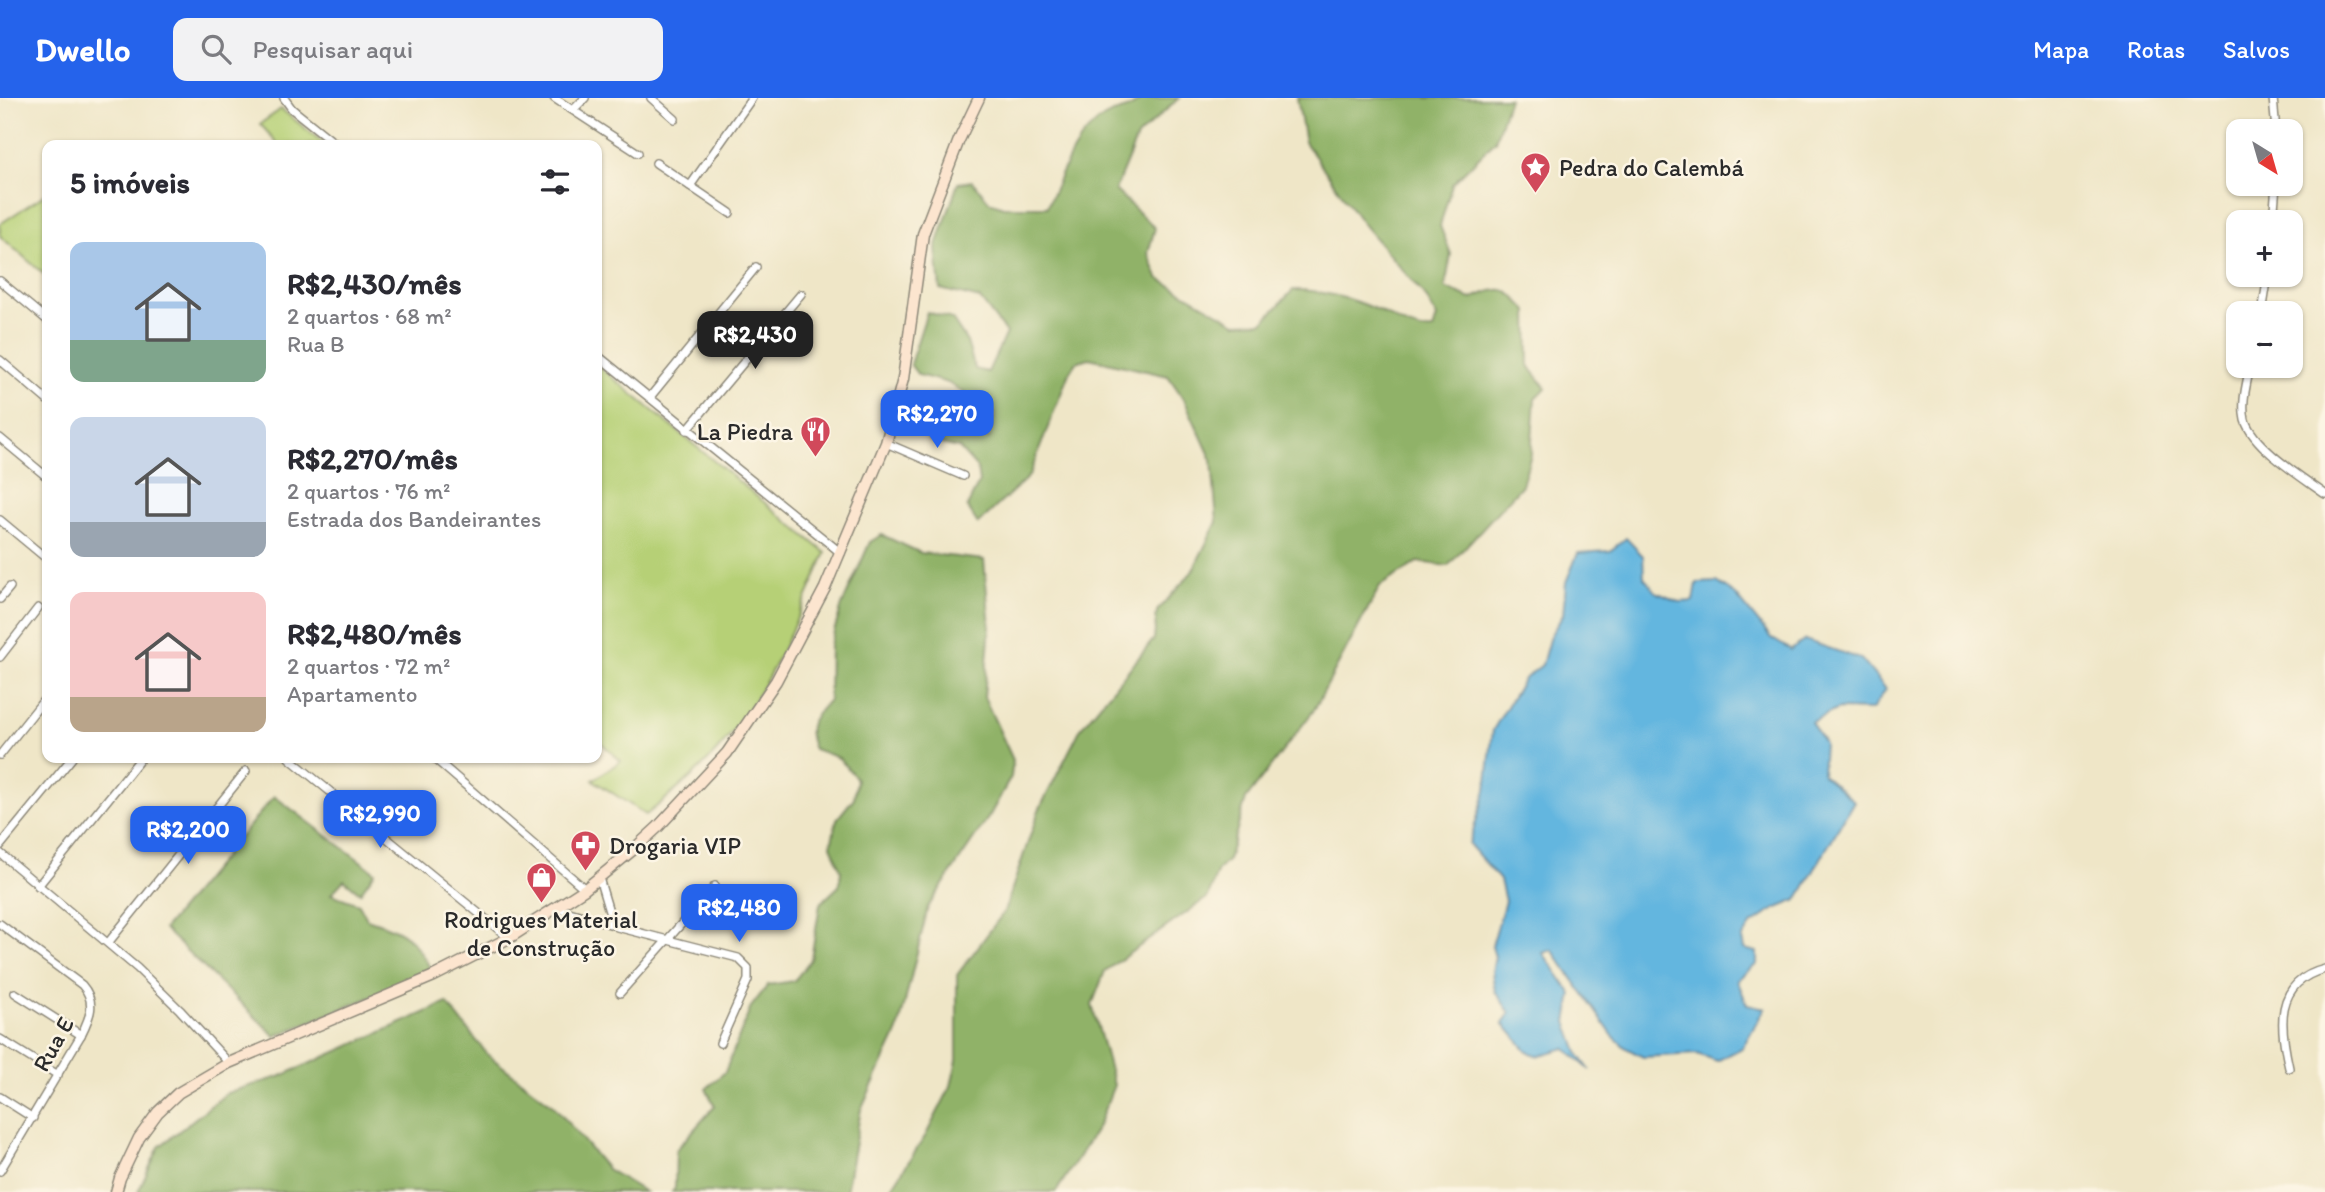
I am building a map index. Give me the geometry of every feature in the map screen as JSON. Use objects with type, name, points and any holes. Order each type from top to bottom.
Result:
[{"type":"main road","points":[[116,1192],[139,1138],[158,1112],[178,1093],[229,1063],[434,976],[509,938],[598,878],[658,827],[727,753],[781,672],[841,553],[886,443],[903,379],[923,234],[955,150],[979,98]]},
{"type":"street","points":[[284,98],[292,109],[331,140]]},
{"type":"street","points":[[554,98],[579,102],[638,153]]},
{"type":"street","points":[[651,98],[676,119]]},
{"type":"street","points":[[690,186],[752,98]]},
{"type":"street","points":[[2273,98],[2275,119]]},
{"type":"street","points":[[656,163],[730,213]]},
{"type":"street","points":[[650,397],[756,267]]},
{"type":"street","points":[[0,281],[42,316]]},
{"type":"street","points":[[687,430],[801,294]]},
{"type":"street","points":[[602,359],[841,553]]},
{"type":"street","points":[[0,360],[42,396]]},
{"type":"street","points":[[2248,378],[2243,403],[2246,422],[2259,442],[2325,494]]},
{"type":"street","points":[[0,438],[42,473]]},
{"type":"street","points":[[886,443],[963,476]]},
{"type":"street","points":[[0,520],[42,555]]},
{"type":"street","points":[[0,599],[10,587]]},
{"type":"street","points":[[0,657],[38,608]]},
{"type":"street","points":[[0,755],[42,702]]},
{"type":"street","points":[[0,846],[68,763]]},
{"type":"street","points":[[38,886],[137,763]]},
{"type":"street","points":[[295,763],[509,938]]},
{"type":"street","points":[[440,763],[585,889]]},
{"type":"street","points":[[108,943],[246,771]]},
{"type":"street","points":[[0,853],[108,943],[180,1010],[229,1063]]},
{"type":"street","points":[[556,908],[612,925],[598,878]]},
{"type":"street","points":[[620,993],[715,886]]},
{"type":"street","name":"Rua E","points":[[0,923],[88,991],[91,999],[91,1014],[81,1035],[0,1171]]},
{"type":"street","points":[[617,927],[738,958],[748,968],[748,980],[720,1043]]},
{"type":"street","points":[[2289,1068],[2281,1035],[2281,1015],[2290,994],[2300,981],[2325,968]]},
{"type":"street","points":[[15,993],[81,1035]]},
{"type":"street","points":[[0,1039],[58,1075]]},
{"type":"street","points":[[0,1097],[33,1118]]},
{"type":"street","points":[[0,1153],[8,1158]]},
{"type":"green space","points":[[1142,98],[1179,98],[1137,137],[1115,190],[1155,228],[1148,253],[1158,278],[1236,323],[1263,322],[1293,290],[1302,290],[1355,301],[1417,329],[1433,330],[1437,317],[1425,296],[1362,223],[1305,142],[1297,98],[1509,98],[1495,141],[1452,184],[1440,226],[1451,254],[1445,288],[1471,299],[1490,291],[1502,290],[1513,296],[1528,311],[1529,366],[1546,388],[1535,399],[1531,454],[1522,485],[1448,566],[1418,562],[1380,586],[1314,710],[1246,799],[1228,860],[1218,870],[1208,897],[1105,971],[1092,1005],[1114,1085],[1097,1128],[1056,1192],[889,1192],[926,1135],[951,1086],[957,1060],[957,975],[1004,912],[1039,810],[1081,728],[1154,639],[1157,611],[1192,572],[1217,522],[1212,460],[1184,399],[1168,376],[1089,358],[1076,362],[1069,373],[1029,476],[978,524],[967,507],[979,482],[977,468],[959,448],[932,442],[914,423],[916,410],[929,406],[939,417],[989,439],[995,413],[948,383],[918,375],[910,364],[927,312],[952,319],[967,342],[975,369],[988,372],[1006,333],[980,299],[940,289],[936,248],[958,183],[972,181],[990,202],[1003,207],[1047,207],[1069,158],[1083,136],[1103,118],[1131,107]]},
{"type":"green space","points":[[281,109],[320,140],[274,140],[260,124]]},
{"type":"green space","points":[[42,196],[42,273],[0,236],[0,224]]},
{"type":"green space","points":[[602,369],[826,553],[765,684],[733,732],[706,762],[646,815],[593,780],[621,761],[602,744]]},
{"type":"green space","points":[[882,535],[921,553],[984,560],[990,627],[984,697],[1013,760],[1011,777],[990,815],[928,907],[898,1031],[861,1109],[846,1192],[672,1192],[675,1188],[676,1150],[715,1106],[706,1089],[725,1072],[751,1007],[768,985],[794,981],[811,959],[820,904],[839,886],[841,871],[831,845],[837,819],[854,798],[857,779],[839,758],[814,749],[809,733],[814,717],[829,700],[830,645],[842,605],[870,542]]},
{"type":"green space","points":[[274,796],[375,872],[360,893],[344,880],[331,894],[359,904],[367,919],[407,937],[433,972],[275,1036],[164,929]]},
{"type":"green space","points":[[447,1003],[488,1055],[554,1106],[607,1169],[645,1192],[138,1192],[159,1147],[227,1093],[279,1077]]},
{"type":"water","points":[[1626,538],[1643,556],[1644,578],[1656,592],[1679,602],[1694,601],[1697,583],[1717,582],[1736,595],[1771,638],[1791,650],[1805,640],[1861,659],[1886,689],[1872,710],[1838,709],[1811,722],[1824,743],[1822,774],[1854,801],[1797,900],[1775,909],[1752,924],[1742,939],[1744,949],[1757,952],[1757,964],[1737,980],[1747,1004],[1765,1008],[1742,1048],[1717,1061],[1697,1054],[1643,1057],[1626,1048],[1613,1036],[1552,950],[1543,953],[1572,994],[1567,1022],[1579,1055],[1590,1070],[1565,1048],[1537,1056],[1527,1051],[1503,1023],[1510,1013],[1495,991],[1492,972],[1495,957],[1492,946],[1505,901],[1500,880],[1469,844],[1486,790],[1493,730],[1523,680],[1542,665],[1550,636],[1563,615],[1566,582],[1578,553],[1610,551]]},
{"type":"place","name":"Pedra do Calembá","points":[[1536,194]]},
{"type":"place","name":"La Piedra","points":[[816,458]]},
{"type":"place","name":"Drogaria VIP","points":[[586,872]]},
{"type":"place","name":"Rodrigues Material de Construção","points":[[541,904]]}]
